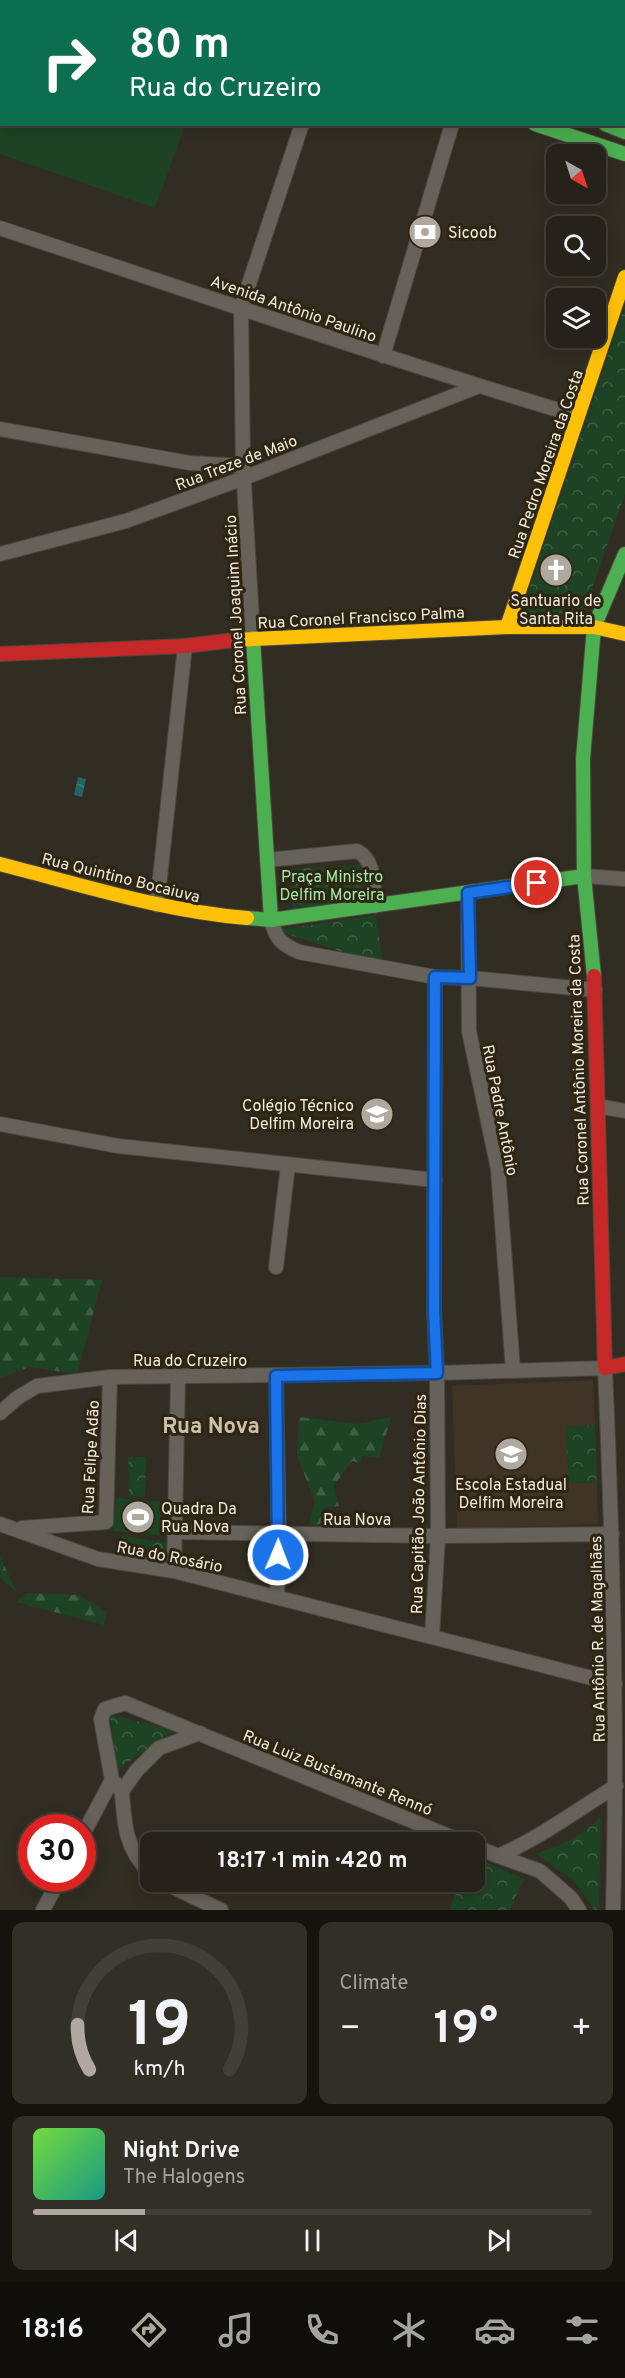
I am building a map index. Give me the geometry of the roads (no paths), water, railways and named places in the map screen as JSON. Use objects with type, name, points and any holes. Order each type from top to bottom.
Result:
[{"type":"main road","points":[[541,126],[625,154]]},
{"type":"main road","points":[[609,126],[625,132]]},
{"type":"main road","name":"Rua Pedro Moreira da Costa","points":[[507,627],[625,277]]},
{"type":"main road","name":"Rua Coronel Antônio Moreira da Costa","points":[[605,1368],[595,990],[584,876],[583,759],[594,627],[625,554]]},
{"type":"main road","name":"Rua Coronel Francisco Palma","points":[[0,654],[185,646],[253,638],[507,627],[594,627],[625,634]]},
{"type":"main road","name":"Rua Coronel Joaquim Inácio","points":[[253,638],[271,920]]},
{"type":"main road","name":"Rua Quintino Bocaiuva","points":[[0,864],[157,905],[210,915],[271,920],[584,876]]},
{"type":"main road","points":[[605,1368],[625,1364]]},
{"type":"street","name":"Rua Coronel Joaquim Inácio","points":[[253,638],[244,472],[241,308],[301,126]]},
{"type":"street","points":[[383,356],[451,126]]},
{"type":"street","name":"Avenida Antônio Paulino","points":[[0,228],[299,329],[579,416]]},
{"type":"street","name":"Rua Treze de Maio","points":[[0,554],[126,521],[244,472],[479,386]]},
{"type":"street","points":[[0,429],[244,472]]},
{"type":"street","points":[[157,905],[185,646]]},
{"type":"street","points":[[267,860],[357,851],[363,854],[371,866],[375,906]]},
{"type":"street","points":[[584,876],[625,879]]},
{"type":"street","name":"Rua Padre Antônio","points":[[468,893],[469,1031],[498,1169],[513,1370]]},
{"type":"street","points":[[271,920],[274,935],[286,946],[299,952],[435,977],[470,978],[595,990]]},
{"type":"street","name":"Rua Capitão João Antônio Dias","points":[[432,1636],[438,1536],[437,1373],[434,1309],[435,977]]},
{"type":"street","points":[[598,1107],[625,1111]]},
{"type":"street","points":[[0,1124],[118,1146],[435,1180]]},
{"type":"street","points":[[276,1267],[288,1165]]},
{"type":"street","name":"Rua do Cruzeiro","points":[[0,1413],[17,1398],[37,1386],[110,1377],[276,1376],[605,1368]]},
{"type":"street","name":"Rua Antônio R. de Magalhães","points":[[605,1368],[615,1684],[616,1786],[613,1910]]},
{"type":"street","points":[[276,1376],[279,1534],[277,1597]]},
{"type":"street","name":"Rua Felipe Adão","points":[[15,1528],[106,1522],[110,1377]]},
{"type":"street","points":[[174,1571],[178,1377]]},
{"type":"street","name":"Rua do Rosário","points":[[0,1524],[99,1559],[174,1571],[615,1684]]},
{"type":"street","name":"Rua Nova","points":[[174,1532],[438,1536],[612,1534]]},
{"type":"street","name":"Rua Luiz Bustamante Rennó","points":[[112,1780],[100,1719],[105,1708],[125,1703],[440,1832]]},
{"type":"street","points":[[140,1861],[124,1829],[122,1791],[137,1770],[159,1748],[200,1733]]},
{"type":"street","points":[[94,1814],[112,1780],[122,1791]]},
{"type":"street","points":[[498,1856],[525,1845],[563,1818],[616,1786]]},
{"type":"street","points":[[485,1851],[540,1871],[571,1898],[579,1910]]},
{"type":"street","points":[[43,1910],[53,1892]]},
{"type":"street","points":[[183,1892],[221,1910]]},
{"type":"water","points":[[78,777],[86,779],[82,797],[74,795]]},
{"type":"place","name":"Sicoob","points":[[425,232]]},
{"type":"place","name":"Santuario de Santa Rita","points":[[556,570]]},
{"type":"place","name":"Colégio Técnico Delfim Moreira","points":[[377,1114]]},
{"type":"place","name":"Escola Estadual Delfim Moreira","points":[[511,1454]]},
{"type":"place","name":"Quadra Da Rua Nova","points":[[138,1517]]},
{"type":"district","name":"Rua Nova","points":[[211,1425]]},
{"type":"park label","name":"Praça Ministro Delfim Moreira","points":[[332,885]]}]
